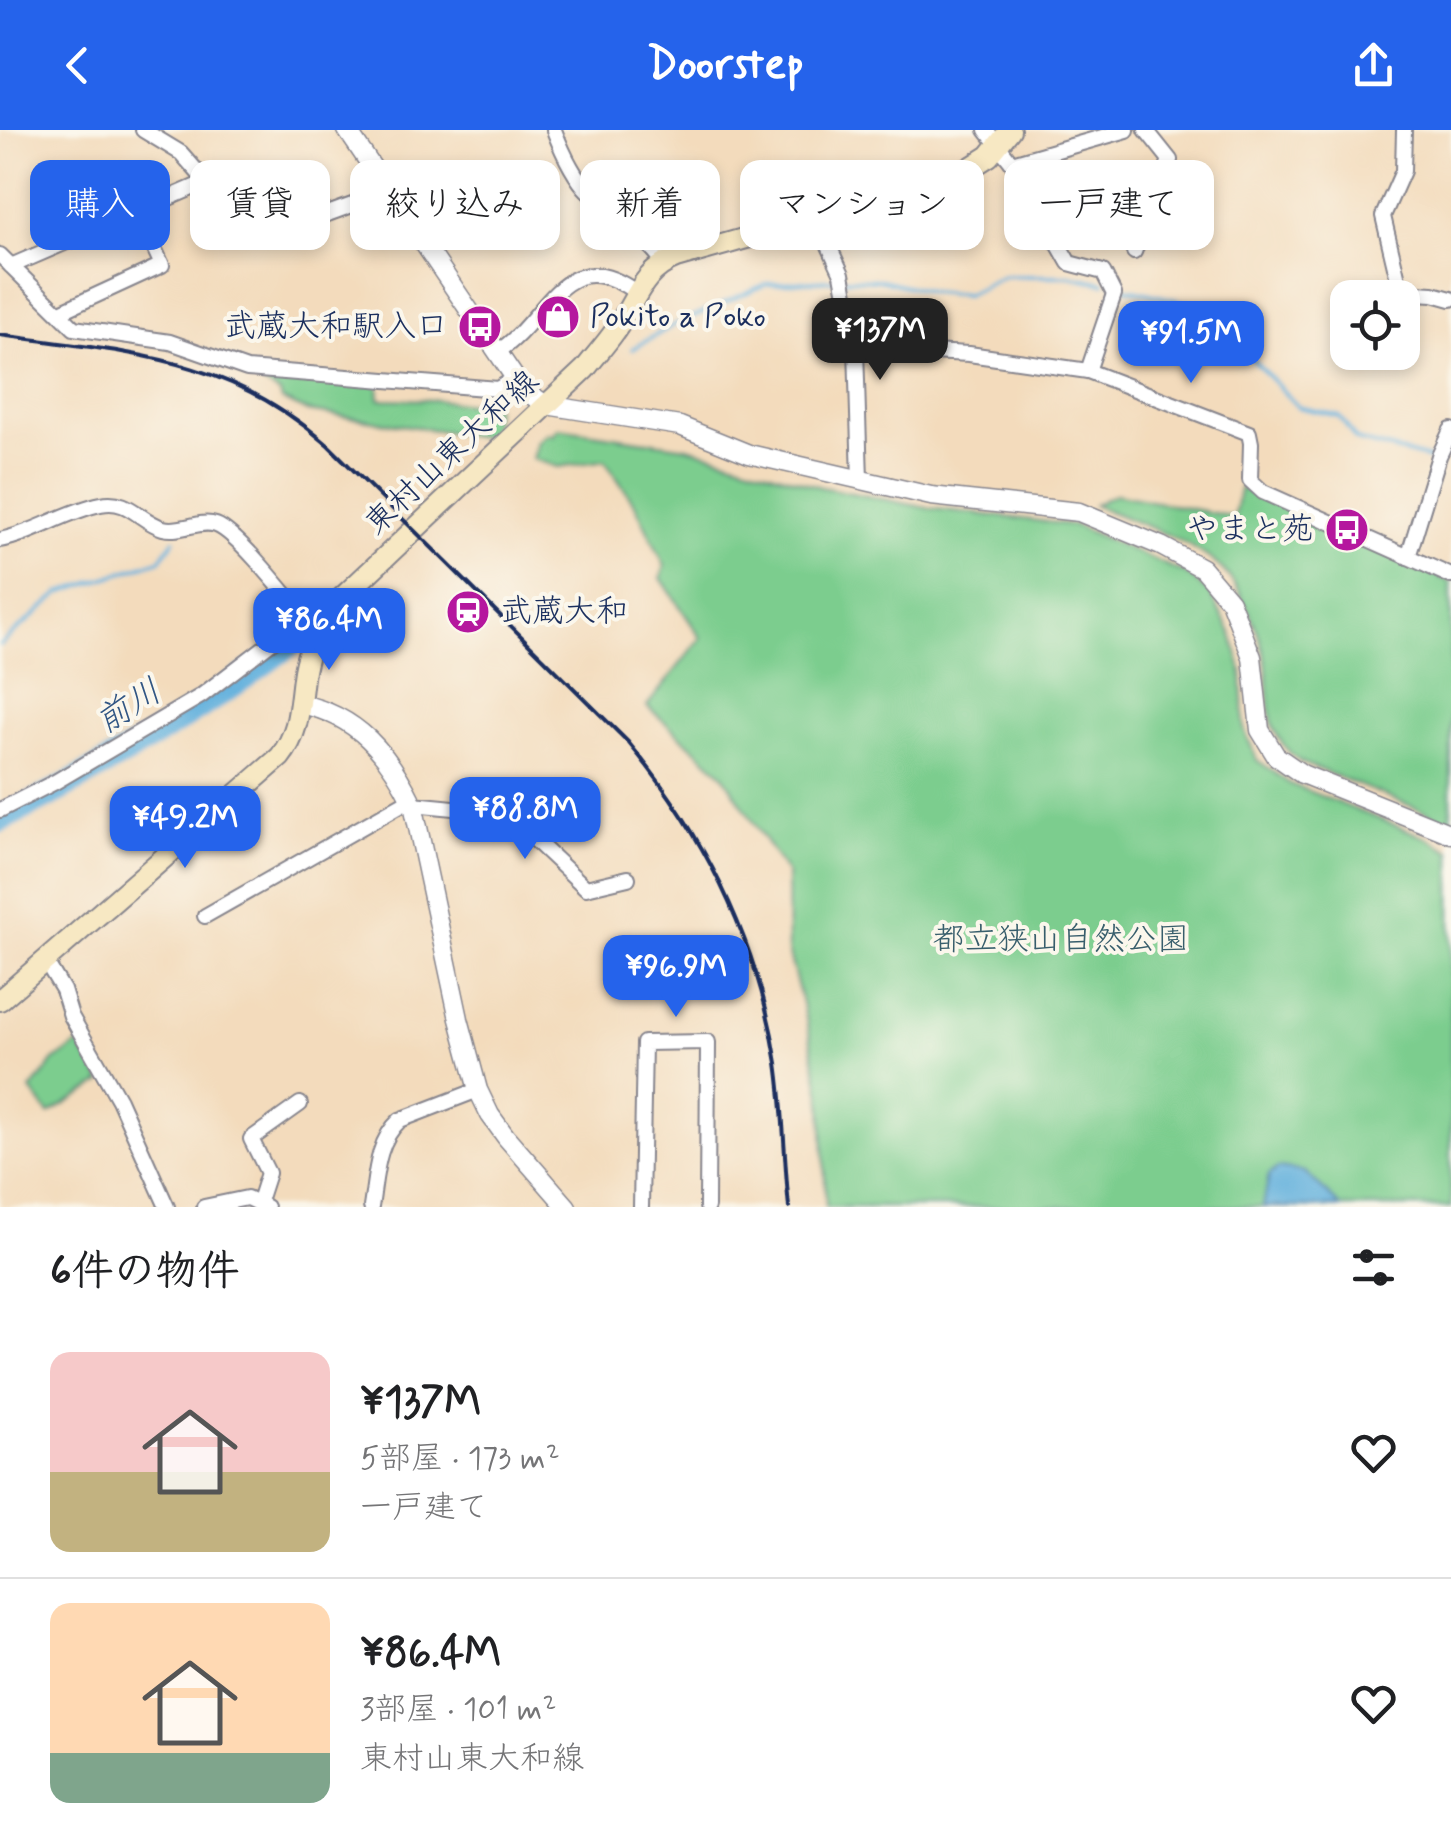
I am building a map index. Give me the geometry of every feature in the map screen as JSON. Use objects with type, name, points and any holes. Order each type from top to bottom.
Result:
[{"type":"main road","points":[[979,160],[998,135]]},
{"type":"main road","points":[[664,263],[740,240]]},
{"type":"main road","name":"東村山東大和線","points":[[0,1000],[280,757],[290,744],[300,704],[310,624],[584,369],[616,330],[643,280],[664,263]]},
{"type":"street","points":[[143,130],[181,153],[190,163]]},
{"type":"street","points":[[347,130],[367,160]]},
{"type":"street","points":[[554,130],[586,189],[664,263]]},
{"type":"street","points":[[1022,160],[1127,130]]},
{"type":"street","points":[[1146,130],[1170,160]]},
{"type":"street","points":[[1404,130],[1403,171],[1383,216],[1401,292],[1451,299]]},
{"type":"street","points":[[998,135],[1010,160]]},
{"type":"street","points":[[35,250],[6,261],[74,328],[170,342],[247,368],[498,389],[515,378]]},
{"type":"street","points":[[60,312],[162,265],[155,250]]},
{"type":"street","points":[[428,250],[515,378],[546,405],[680,426],[749,454],[946,499],[1079,512],[1190,560],[1212,576],[1236,613],[1252,656],[1260,730],[1276,756],[1302,774],[1451,834]]},
{"type":"street","points":[[830,250],[844,280],[856,348],[860,480]]},
{"type":"street","points":[[1062,250],[1069,263],[1102,272],[1114,294],[1088,370]]},
{"type":"street","points":[[497,352],[524,331],[552,296],[585,275],[599,272],[637,293]]},
{"type":"street","points":[[856,348],[969,354],[1088,370],[1248,433],[1250,480],[1263,492],[1451,576]]},
{"type":"street","points":[[1408,556],[1451,430]]},
{"type":"street","points":[[0,540],[38,530],[88,507],[114,502],[166,529],[217,525],[310,624],[200,696],[0,810]]},
{"type":"street","points":[[300,704],[324,708],[347,720],[371,740],[387,757],[412,802],[478,1090],[506,1137],[567,1207]]},
{"type":"street","points":[[205,916],[412,802],[464,808],[499,806],[586,888],[628,878]]},
{"type":"street","points":[[44,960],[120,1100],[167,1207]]},
{"type":"street","points":[[641,1207],[644,1043],[708,1042],[707,1207]]},
{"type":"street","points":[[372,1207],[379,1158],[392,1128],[400,1120],[478,1090]]},
{"type":"street","points":[[204,1207],[247,1198],[262,1205],[268,1174],[251,1139],[300,1104]]},
{"type":"green space","points":[[249,375],[378,384],[379,399],[495,407],[491,438],[307,411],[282,400],[280,393]]},
{"type":"green space","name":"都立狭山自然公園","points":[[558,428],[687,447],[821,487],[928,508],[1074,525],[1185,573],[1209,592],[1232,634],[1242,671],[1244,729],[1257,760],[1290,784],[1428,838],[1451,851],[1451,1207],[826,1207],[822,1101],[788,950],[787,874],[722,773],[647,706],[701,638],[661,578],[665,566],[636,506],[605,460],[558,467],[533,459],[538,441],[548,433],[553,436]]},
{"type":"green space","points":[[1240,488],[1451,582],[1451,822],[1300,762],[1274,729],[1260,640],[1228,575],[1192,547],[1094,505],[1115,494],[1234,517]]},
{"type":"green space","points":[[79,1044],[102,1082],[49,1114],[31,1090],[54,1061]]},
{"type":"water","points":[[1278,1168],[1305,1172],[1341,1207],[1263,1207],[1269,1175]]},
{"type":"waterway","name":"前川","points":[[632,349],[672,326],[766,284],[881,280],[931,292],[966,295],[1004,276],[1069,276],[1104,283]]},
{"type":"waterway","name":"前川","points":[[1113,285],[1196,305],[1298,407],[1339,416],[1356,440],[1433,460]]},
{"type":"waterway","points":[[0,645],[60,593],[160,560],[174,540]]},
{"type":"waterway","name":"前川","points":[[0,820],[148,739],[289,645]]},
{"type":"railway","points":[[0,335],[174,363],[252,392],[290,415],[328,445],[628,742],[704,853],[757,975],[777,1063],[789,1207]]},
{"type":"place","name":"Pokito a Poko","points":[[558,317]]},
{"type":"place","name":"武蔵大和駅入口","points":[[480,327]]},
{"type":"place","name":"やまと苑","points":[[1347,530]]},
{"type":"place","name":"武蔵大和","points":[[468,612]]}]
